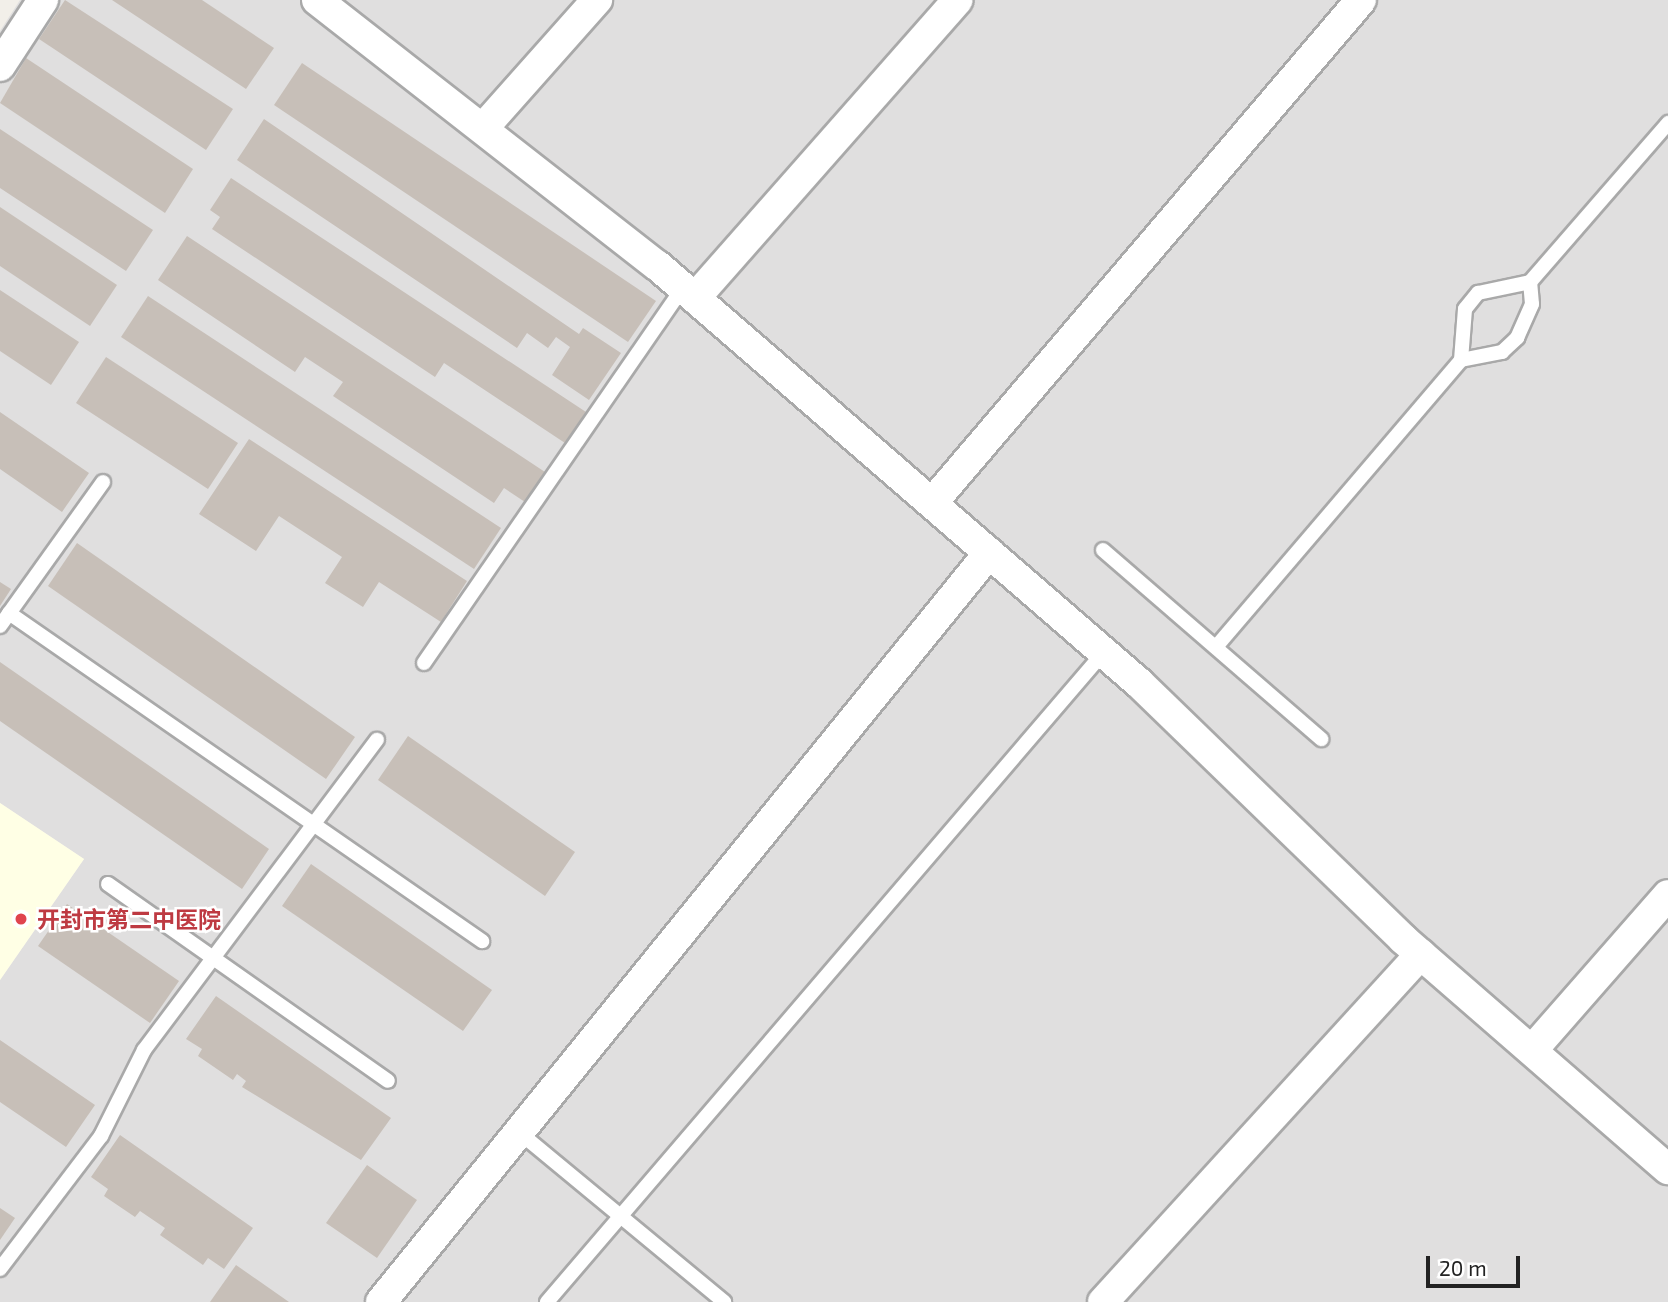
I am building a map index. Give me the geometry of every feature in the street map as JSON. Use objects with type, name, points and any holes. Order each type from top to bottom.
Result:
[{"type":"street","points":[[0,66],[43,0]]},
{"type":"street","points":[[317,0],[485,126],[689,293],[932,503],[1103,653],[1421,954],[1534,1048],[1668,1169]]},
{"type":"street","points":[[485,126],[597,0]]},
{"type":"street","points":[[689,293],[958,0]]},
{"type":"street","points":[[932,503],[1361,0]]},
{"type":"street","points":[[381,1302],[989,554]]},
{"type":"street","points":[[1534,1048],[1668,895]]},
{"type":"street","points":[[1103,1302],[1421,954]]},
{"type":"lane","points":[[1216,647],[1461,359],[1465,309],[1478,293],[1531,282],[1668,123]]},
{"type":"lane","points":[[1461,359],[1502,352],[1517,338],[1530,313],[1531,282]]},
{"type":"lane","points":[[424,663],[689,293]]},
{"type":"lane","points":[[0,626],[103,482]]},
{"type":"lane","points":[[1103,550],[1321,739]]},
{"type":"lane","points":[[9,613],[482,941]]},
{"type":"lane","points":[[547,1302],[619,1214],[1103,653]]},
{"type":"lane","points":[[0,1269],[101,1136],[144,1050],[377,740]]},
{"type":"lane","points":[[108,884],[388,1081]]},
{"type":"lane","points":[[520,1133],[724,1302]]},
{"type":"shaded area","points":[[20,0],[1668,0],[1668,1302],[0,1302],[0,980],[84,859],[0,803],[0,31]]},
{"type":"shaded area","name":"开封市第二中医院","points":[[0,803],[84,859],[0,980]]},
{"type":"building","points":[[65,0],[233,109],[206,150],[39,39]]},
{"type":"building","points":[[112,0],[202,0],[274,48],[246,89]]},
{"type":"building","points":[[26,58],[193,169],[165,213],[0,103]]},
{"type":"building","points":[[302,63],[656,301],[628,342],[274,105]]},
{"type":"building","points":[[264,119],[579,334],[583,328],[621,353],[589,400],[552,375],[570,347],[556,337],[548,348],[527,333],[517,348],[237,160]]},
{"type":"building","points":[[0,129],[153,230],[126,271],[0,188]]},
{"type":"building","points":[[231,178],[586,412],[565,443],[444,363],[435,377],[212,229],[220,217],[210,210]]},
{"type":"building","points":[[0,207],[117,285],[90,326],[0,266]]},
{"type":"building","points":[[187,236],[545,472],[525,502],[504,488],[494,503],[333,396],[343,382],[305,357],[295,372],[158,280]]},
{"type":"building","points":[[0,290],[79,342],[51,385],[0,351]]},
{"type":"building","points":[[148,296],[501,528],[474,569],[121,337]]},
{"type":"building","points":[[106,357],[238,443],[208,489],[76,403]]},
{"type":"building","points":[[0,412],[89,473],[62,512],[0,469]]},
{"type":"building","points":[[249,439],[467,581],[441,622],[379,582],[363,607],[325,583],[342,557],[279,516],[256,551],[199,514]]},
{"type":"building","points":[[77,543],[355,737],[326,779],[48,586]]},
{"type":"building","points":[[0,582],[11,589],[0,606]]},
{"type":"building","points":[[0,662],[269,849],[242,889],[0,721]]},
{"type":"building","points":[[408,736],[575,852],[545,896],[378,780]]},
{"type":"building","points":[[311,864],[492,990],[463,1031],[282,906]]},
{"type":"building","points":[[67,904],[179,981],[150,1023],[38,946]]},
{"type":"building","points":[[216,996],[391,1118],[361,1160],[242,1087],[246,1081],[237,1074],[233,1080],[198,1056],[202,1049],[186,1039]]},
{"type":"building","points":[[0,1040],[95,1105],[66,1147],[0,1102]]},
{"type":"building","points":[[120,1135],[253,1228],[224,1269],[208,1258],[203,1265],[160,1235],[165,1228],[140,1211],[135,1217],[104,1196],[108,1189],[91,1177]]},
{"type":"building","points":[[367,1165],[417,1200],[377,1258],[326,1223]]},
{"type":"building","points":[[0,1208],[15,1218],[0,1240]]},
{"type":"building","points":[[236,1265],[289,1302],[210,1302]]},
{"type":"place","name":"开封市第二中医院","points":[[21,919]]}]
